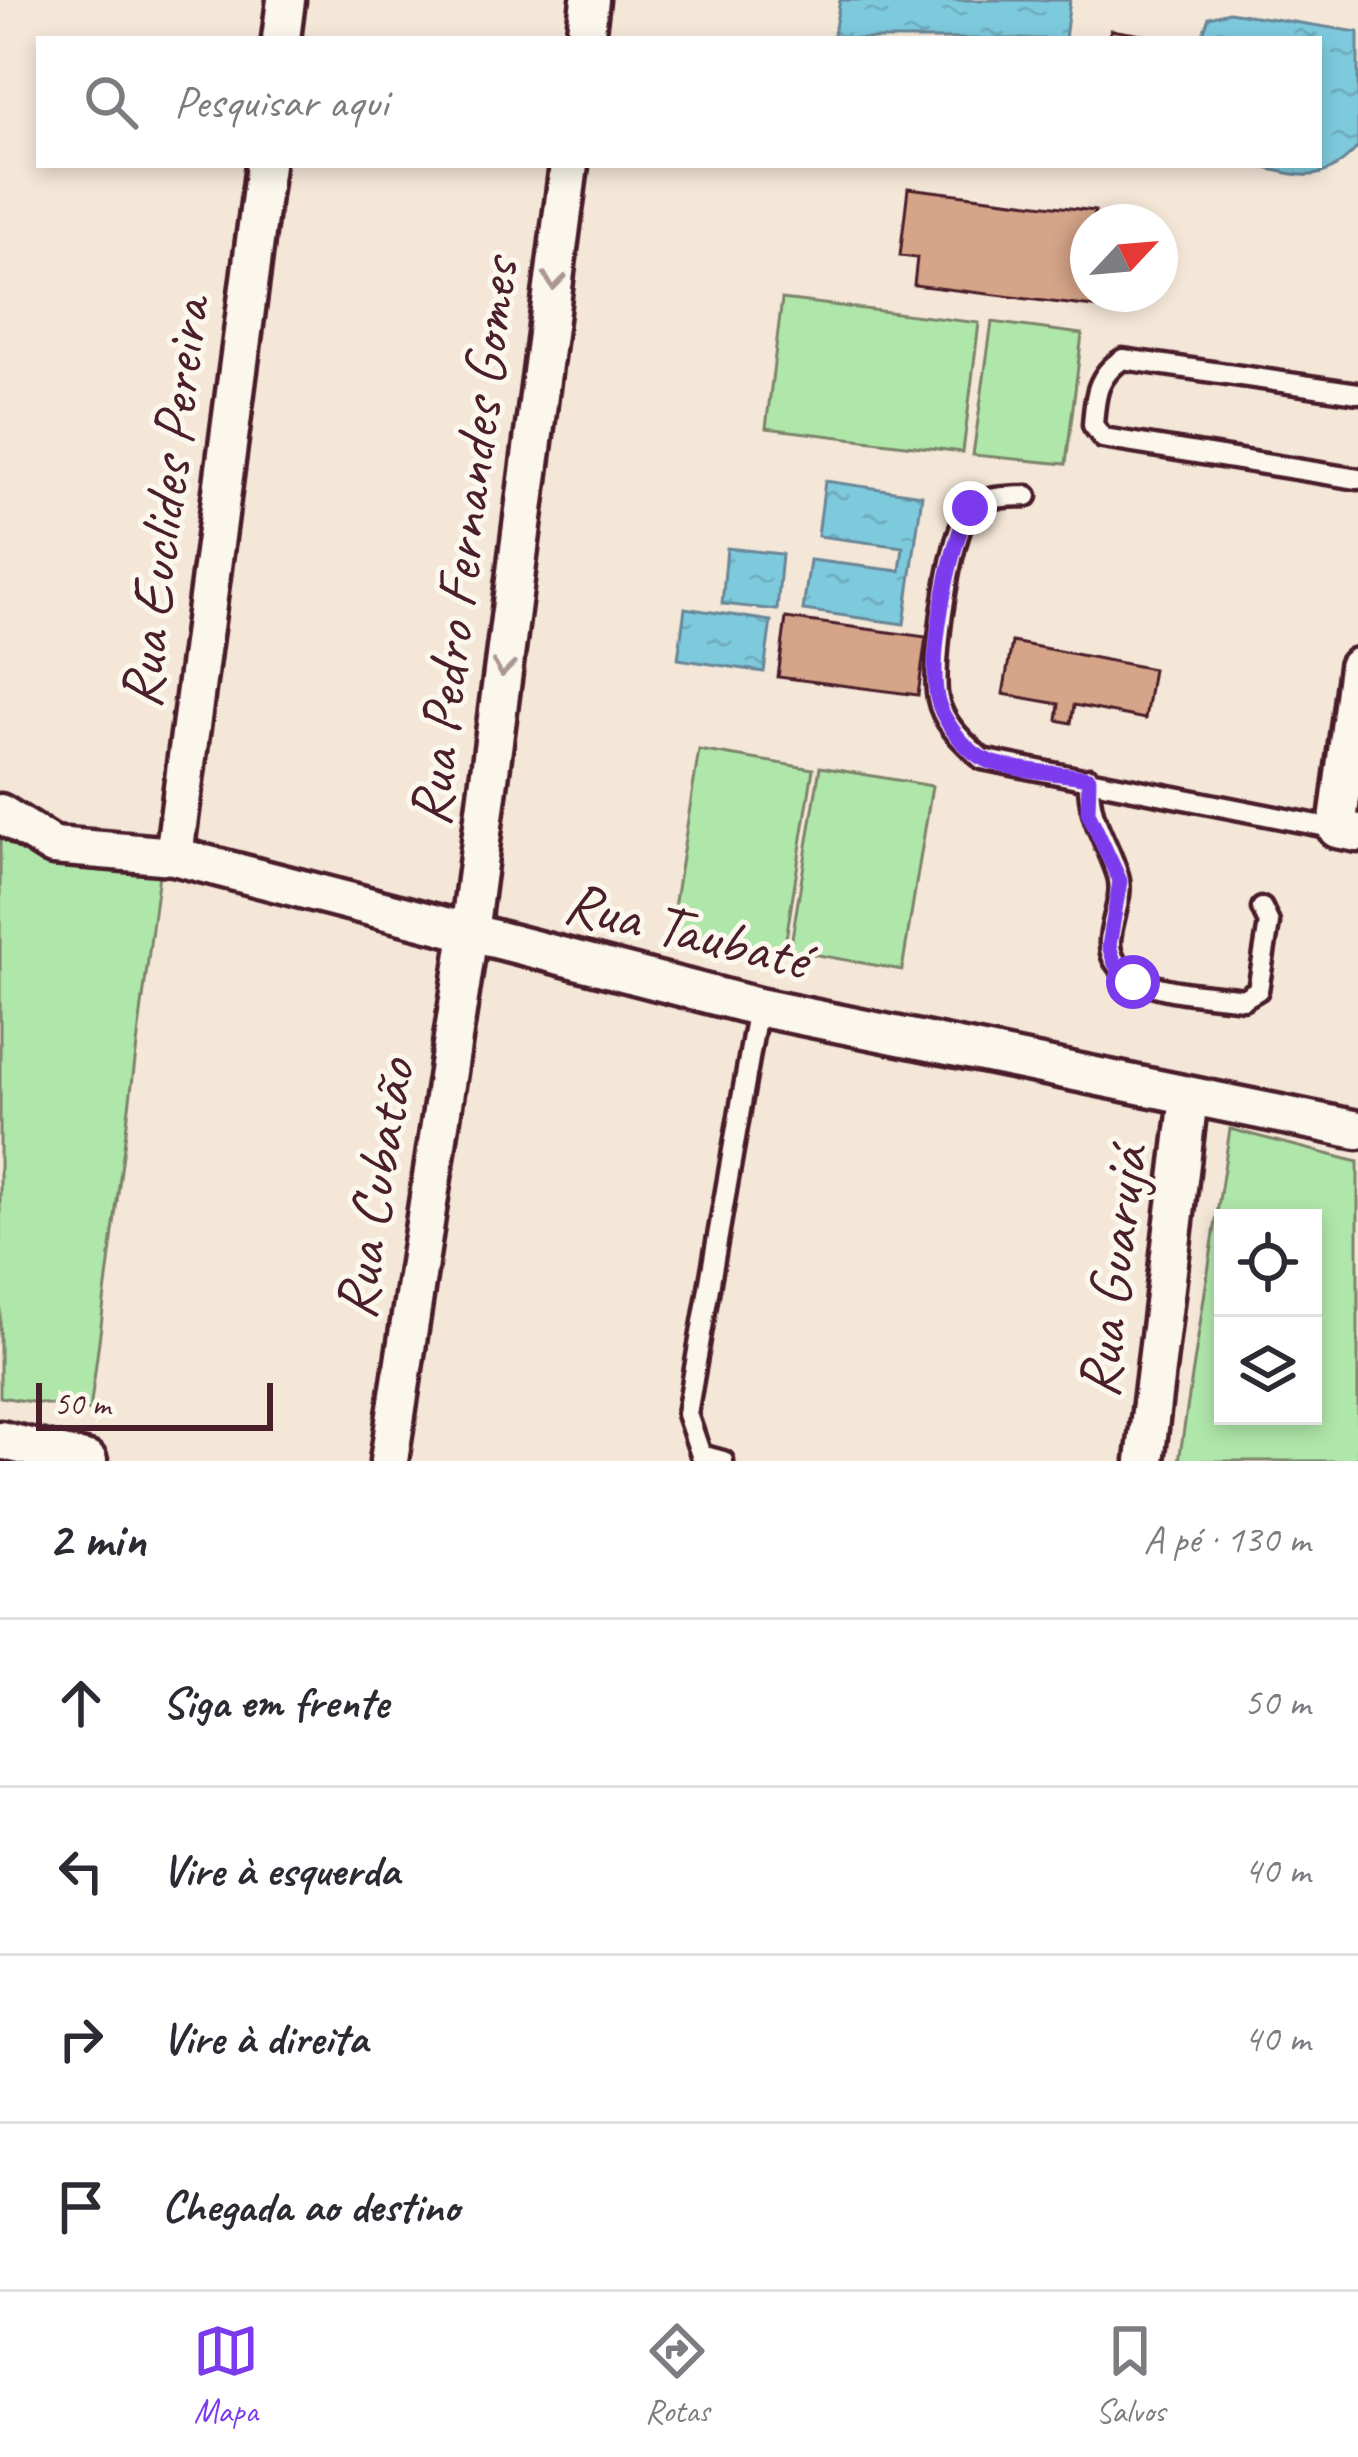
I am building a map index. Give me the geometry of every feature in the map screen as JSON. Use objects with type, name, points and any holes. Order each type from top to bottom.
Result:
[{"type":"street","points":[[281,36],[286,0]]},
{"type":"street","points":[[585,36],[590,0]]},
{"type":"street","name":"Rua Euclides Pereira","points":[[174,856],[265,168]]},
{"type":"street","name":"Rua Pedro Fernandes Gomes","points":[[469,933],[569,168]]},
{"type":"street","points":[[1347,831],[1358,667]]},
{"type":"street","name":"Rua Taubaté","points":[[0,813],[53,846],[174,856],[758,1007],[1358,1130]]},
{"type":"street","name":"Rua Cubatão","points":[[389,1461],[469,933]]},
{"type":"street","name":"Rua Guarujá","points":[[1145,1461],[1189,1097]]},
{"type":"street","points":[[0,1440],[88,1461]]},
{"type":"lane","points":[[1358,393],[1123,359],[1106,370],[1095,396],[1093,425],[1103,438],[1358,479]]},
{"type":"lane","points":[[1027,496],[990,499],[970,508],[956,535],[936,671],[938,701],[951,729],[982,759],[1347,831]]},
{"type":"lane","points":[[1089,778],[1088,812],[1120,881],[1109,946],[1115,964],[1133,982],[1244,999],[1258,991],[1269,922],[1262,908]]},
{"type":"lane","points":[[723,1461],[701,1455],[687,1414],[758,1007]]},
{"type":"green space","points":[[782,299],[979,323],[963,452],[766,428]]},
{"type":"green space","points":[[992,322],[1082,334],[1066,464],[973,455]]},
{"type":"green space","points":[[699,750],[813,769],[784,951],[670,933]]},
{"type":"green space","points":[[820,767],[932,786],[902,970],[790,950]]},
{"type":"green space","points":[[0,834],[159,874],[90,1411],[0,1397]]},
{"type":"green space","points":[[1230,1129],[1358,1162],[1358,1461],[1179,1461],[1214,1233],[1214,1425],[1322,1425],[1322,1209],[1218,1209]]},
{"type":"water","points":[[840,0],[1070,0],[1065,36],[834,36]]},
{"type":"water","points":[[1229,12],[1358,32],[1358,147],[1320,173],[1265,168],[1322,168],[1322,36],[1202,36],[1209,17]]},
{"type":"water","points":[[825,481],[922,495],[904,624],[803,610],[810,560],[900,571],[903,547],[818,536]]},
{"type":"water","points":[[727,548],[782,554],[777,610],[722,604]]},
{"type":"water","points":[[685,608],[771,621],[764,672],[678,659]]},
{"type":"building","points":[[1111,30],[1148,36],[1110,36]]},
{"type":"building","points":[[908,188],[1070,208],[1070,304],[914,285],[917,258],[900,256]]},
{"type":"building","points":[[786,618],[926,637],[918,695],[778,677]]},
{"type":"building","points":[[1012,642],[1153,669],[1145,719],[1074,705],[1071,723],[1057,720],[1059,704],[1003,694]]},
{"type":"route","points":[[970,508],[956,535],[936,671],[938,701],[951,729],[982,759],[1089,778],[1088,812],[1120,881],[1109,946],[1115,964],[1133,982]]}]
